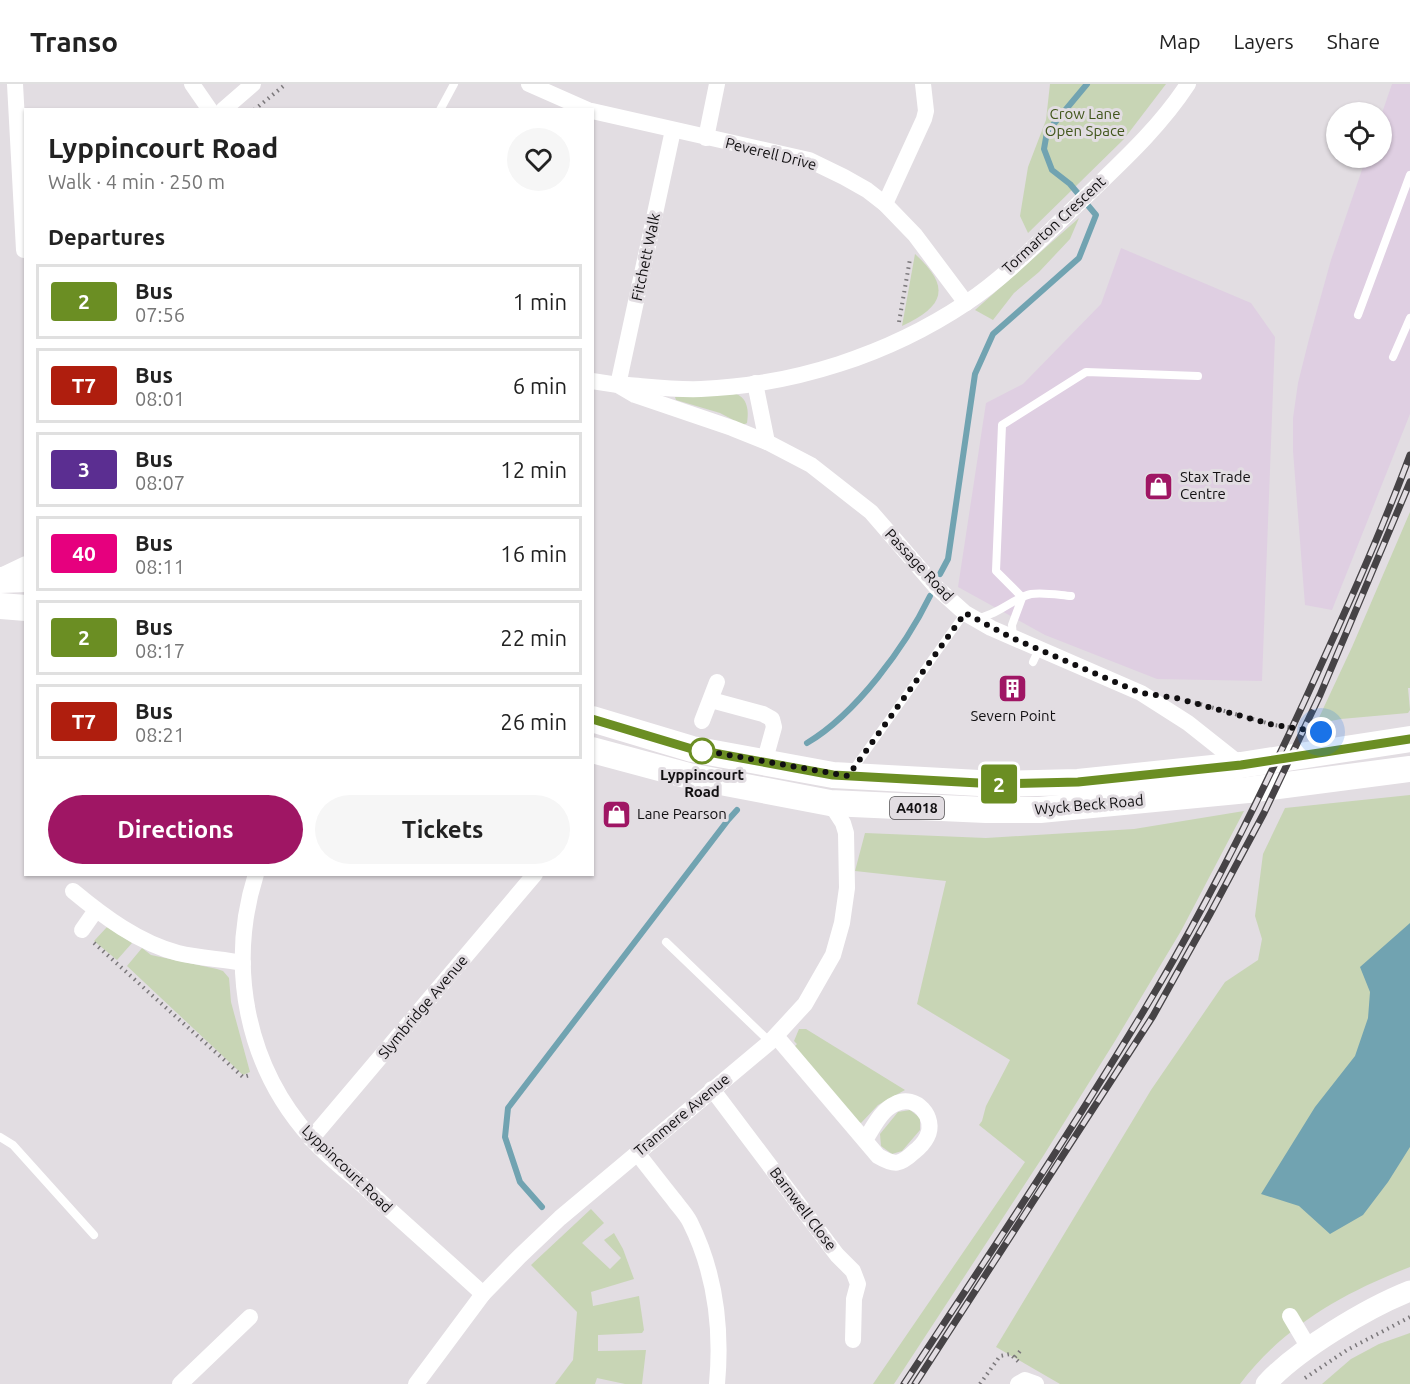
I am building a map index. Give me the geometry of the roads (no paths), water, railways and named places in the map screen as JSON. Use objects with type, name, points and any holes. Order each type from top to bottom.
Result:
[{"type":"main road","points":[[0,578],[24,579]]},
{"type":"main road","points":[[0,606],[24,608]]},
{"type":"main road","name":"Wyck Beck Road","points":[[594,720],[692,749],[764,763],[848,776],[954,783],[1078,782],[1249,764],[1326,742],[1410,739]]},
{"type":"main road","name":"Wyck Beck Road","points":[[594,751],[689,776],[830,803],[975,810],[1040,810],[1248,790],[1410,770]]},
{"type":"street","points":[[15,84],[24,250]]},
{"type":"street","points":[[192,84],[209,108]]},
{"type":"street","points":[[225,108],[254,84]]},
{"type":"street","points":[[529,84],[583,108]]},
{"type":"street","points":[[706,138],[717,84]]},
{"type":"street","points":[[885,204],[924,119],[926,111],[923,84]]},
{"type":"street","name":"Tormarton Crescent","points":[[618,385],[699,389],[755,383],[820,370],[895,344],[966,303],[1029,252],[1154,130],[1188,84]]},
{"type":"street","name":"Peverell Drive","points":[[594,111],[809,160],[844,177],[885,204],[915,235],[966,303]]},
{"type":"street","name":"Fitchett Walk","points":[[618,385],[673,130]]},
{"type":"street","name":"Passage Road","points":[[594,381],[618,385],[634,395],[732,428],[811,465],[871,512],[936,587],[970,616],[1012,638],[1036,656],[1141,693],[1249,764]]},
{"type":"street","points":[[755,383],[766,442]]},
{"type":"street","points":[[0,578],[24,565]]},
{"type":"street","points":[[702,721],[717,682]]},
{"type":"street","points":[[711,700],[763,714],[772,719],[774,727],[764,763]]},
{"type":"street","name":"Tranmere Avenue","points":[[416,1384],[483,1294],[560,1218],[773,1039],[805,1004],[833,955],[842,922],[847,888],[846,833],[843,823],[830,803]]},
{"type":"street","name":"Lyppincourt Road","points":[[255,876],[248,900],[243,963],[244,993],[249,1020],[265,1069],[282,1101],[311,1139],[483,1294]]},
{"type":"street","name":"Slymbridge Avenue","points":[[311,1139],[533,876]]},
{"type":"street","points":[[73,891],[96,910],[138,937],[156,945],[177,953],[243,963]]},
{"type":"street","points":[[82,930],[96,910]]},
{"type":"street","points":[[773,1039],[865,1140]]},
{"type":"street","name":"Barnwell Close","points":[[712,1089],[837,1255],[854,1271],[858,1284],[854,1299],[853,1340]]},
{"type":"street","points":[[637,1153],[689,1220],[701,1249],[713,1287],[718,1323],[720,1354],[717,1384]]},
{"type":"street","points":[[1266,1384],[1276,1373],[1309,1348],[1390,1299],[1410,1291]]},
{"type":"street","points":[[1290,1316],[1309,1348]]},
{"type":"street","points":[[180,1384],[250,1317]]},
{"type":"lane","points":[[441,108],[454,84]]},
{"type":"lane","points":[[1358,315],[1410,176]]},
{"type":"lane","points":[[1393,357],[1410,318]]},
{"type":"lane","points":[[1022,597],[996,571],[1002,425],[1086,372],[1198,376]]},
{"type":"lane","points":[[848,776],[970,616],[988,616],[1022,597],[1034,594],[1071,596]]},
{"type":"lane","points":[[1012,638],[1012,625],[1022,597]]},
{"type":"lane","points":[[666,942],[773,1039]]},
{"type":"lane","points":[[0,1137],[13,1145],[94,1235]]},
{"type":"water","points":[[1410,923],[1410,1147],[1388,1182],[1363,1215],[1330,1234],[1299,1206],[1261,1194],[1315,1107],[1355,1056],[1368,1018],[1370,992],[1360,967]]},
{"type":"waterway","points":[[940,574],[948,559],[975,374],[993,334],[1079,258],[1096,215],[1070,184],[1052,170],[1044,149],[1047,132],[1087,84]]},
{"type":"waterway","points":[[807,743],[843,715],[878,678],[920,616],[930,596]]},
{"type":"waterway","points":[[542,1207],[520,1182],[505,1137],[508,1108],[737,810]]},
{"type":"railway","points":[[904,1384],[1085,1106],[1187,936],[1248,819],[1305,700],[1373,548],[1410,455]]},
{"type":"railway","points":[[915,1384],[1153,1016],[1210,914],[1264,813],[1320,695],[1410,482]]},
{"type":"place","name":"Stax Trade Centre","points":[[1159,486]]},
{"type":"place","name":"Severn Point","points":[[1013,689]]},
{"type":"place","name":"Lyppincourt Road","points":[[702,751]]},
{"type":"place","name":"Lane Pearson","points":[[616,814]]},
{"type":"park label","name":"Crow Lane Open Space","points":[[1085,122]]}]
